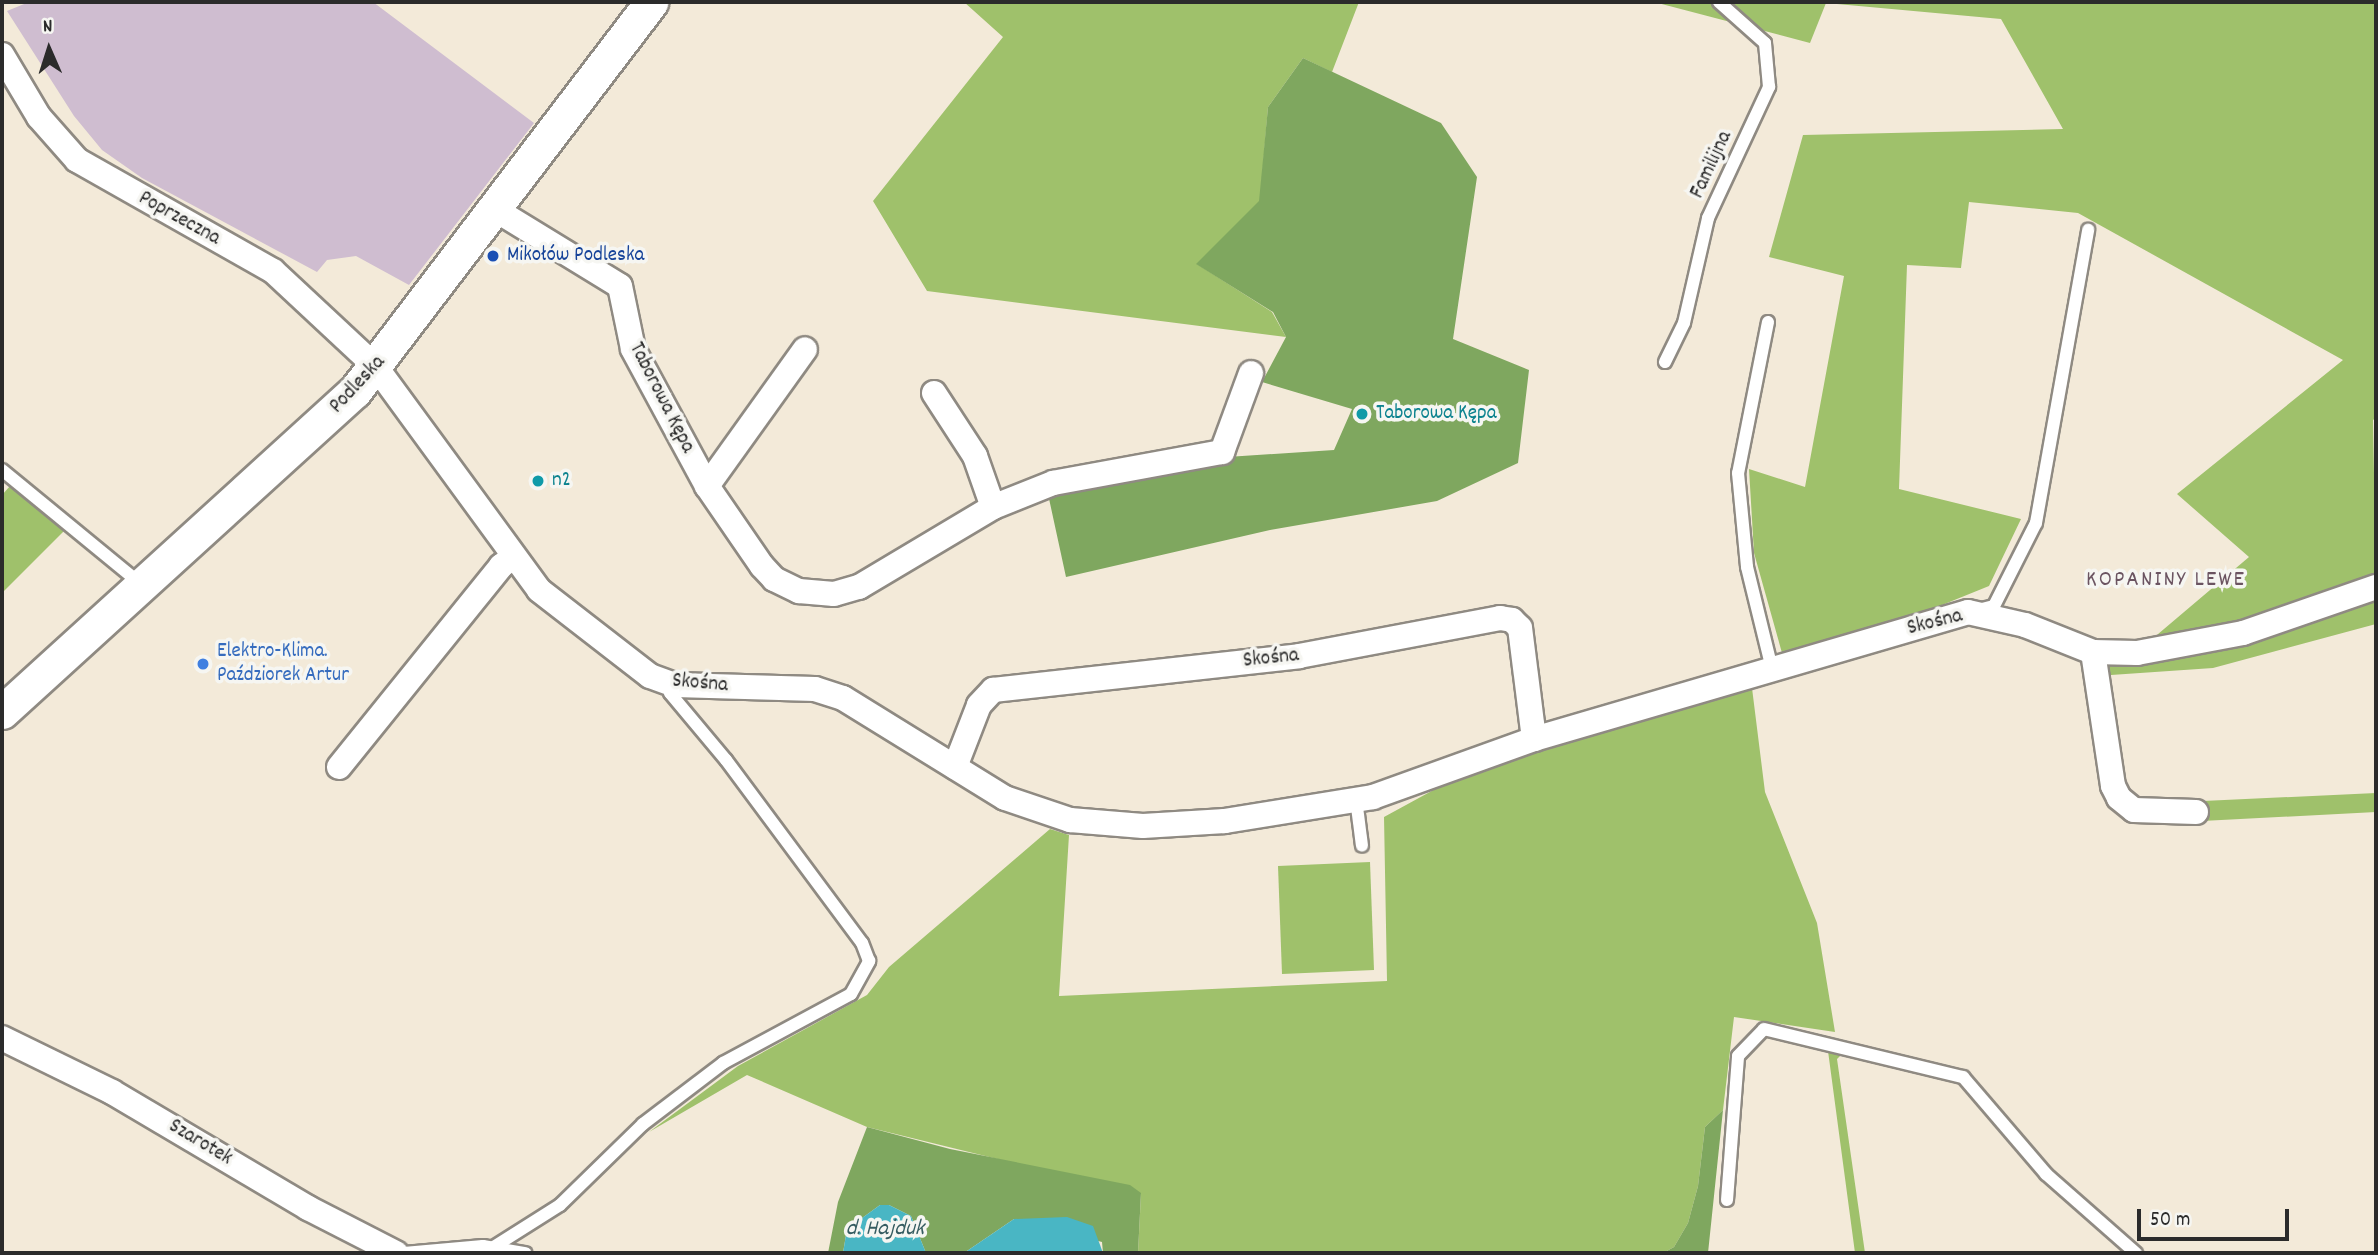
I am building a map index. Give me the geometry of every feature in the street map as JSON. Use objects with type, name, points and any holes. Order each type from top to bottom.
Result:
[{"type":"street","name":"Podleska","points":[[2,712],[322,423],[376,367],[651,2]]},
{"type":"street","name":"Poprzeczna","points":[[2,55],[39,117],[77,160],[273,271],[376,367]]},
{"type":"street","name":"Taborowa Kępa","points":[[496,211],[620,286],[633,349],[707,486],[774,579],[799,590],[834,594],[859,587],[993,507],[1053,483],[1222,452],[1251,373]]},
{"type":"street","name":"Taborowa Kępa","points":[[707,486],[805,349]]},
{"type":"street","name":"Skośna","points":[[376,367],[539,590],[650,676],[675,685],[815,689],[868,710],[1006,798],[1070,820],[1105,824],[1225,821],[1356,799],[1534,739],[1968,612],[2025,625],[2093,652],[2165,651],[2243,633],[2376,587]]},
{"type":"street","points":[[934,393],[975,456],[993,507]]},
{"type":"street","points":[[338,767],[513,556]]},
{"type":"street","name":"Skośna","points":[[955,767],[979,705],[993,690],[1299,656],[1500,618],[1512,620],[1520,628],[1534,739]]},
{"type":"street","points":[[2093,652],[2113,786],[2119,798],[2134,810],[2196,812]]},
{"type":"street","name":"Szarotek","points":[[2,1038],[112,1092],[308,1208],[396,1253]]},
{"type":"lane","name":"Familijna","points":[[1665,362],[1684,323],[1708,218],[1769,87],[1765,43],[1718,2]]},
{"type":"lane","points":[[1968,612],[1994,606],[2036,523],[2088,230]]},
{"type":"lane","points":[[1768,322],[1738,473],[1747,567],[1772,668]]},
{"type":"lane","points":[[2,470],[143,585]]},
{"type":"lane","points":[[492,1248],[560,1205],[643,1124],[723,1063],[851,994],[869,961],[862,943],[782,835],[670,693],[675,685]]},
{"type":"lane","points":[[1356,799],[1362,846]]},
{"type":"lane","points":[[1727,1200],[1738,1056],[1764,1030],[1963,1077],[2046,1174],[2136,1253]]},
{"type":"lane","points":[[404,1253],[492,1248],[525,1253]]},
{"type":"shaded area","points":[[29,2],[373,2],[534,123],[409,285],[356,256],[327,260],[317,272],[142,178],[102,150],[74,116],[7,11]]},
{"type":"green space","points":[[964,2],[1359,2],[1332,72],[1303,58],[1268,107],[1260,201],[1197,264],[1272,312],[1286,337],[927,291],[873,201],[1003,37]]},
{"type":"green space","points":[[1654,2],[2376,2],[2376,418],[2373,420],[2376,581],[2234,628],[2151,640],[2249,557],[2177,494],[2343,360],[2078,213],[1969,202],[1961,268],[1907,265],[1899,489],[2021,519],[1989,586],[1910,618],[1782,653],[1754,553],[1749,469],[1805,487],[1844,276],[1769,257],[1803,135],[2063,129],[2001,19],[1826,3],[1810,43]]},
{"type":"green space","points":[[1303,58],[1441,123],[1477,177],[1453,339],[1529,370],[1518,463],[1437,501],[1270,530],[1066,577],[1048,494],[1227,457],[1334,450],[1352,409],[1262,382],[1286,337],[1273,312],[1196,264],[1259,201],[1268,107]]},
{"type":"green space","points":[[10,486],[64,531],[2,593],[2,495]]},
{"type":"green space","points":[[2376,596],[2376,624],[2213,668],[2111,675],[2109,686],[2105,662]]},
{"type":"green space","points":[[1752,688],[1765,792],[1817,923],[1835,1032],[1734,1017],[1723,1110],[1705,1127],[1698,1186],[1688,1223],[1674,1247],[1663,1253],[1138,1253],[1141,1194],[867,1127],[747,1075],[649,1132],[738,1066],[867,995],[889,967],[1050,829],[1069,835],[1059,996],[1387,981],[1384,817],[1439,787],[1583,731]]},
{"type":"green space","points":[[2376,793],[2376,812],[2202,821],[2203,801]]},
{"type":"green space","points":[[1370,862],[1374,970],[1282,974],[1278,866]]},
{"type":"green space","points":[[1828,1051],[1842,1054],[1837,1059],[1865,1253],[1855,1253]]},
{"type":"green space","points":[[1723,1110],[1708,1253],[1663,1253],[1674,1247],[1688,1223],[1698,1186],[1705,1127]]},
{"type":"green space","points":[[867,1127],[950,1149],[1130,1185],[1141,1193],[1138,1253],[1103,1253],[1102,1242],[1014,1219],[964,1253],[926,1253],[911,1216],[889,1205],[880,1205],[847,1229],[843,1253],[828,1253],[838,1202]]},
{"type":"water","name":"d. Hajduk","points":[[880,1205],[889,1205],[911,1216],[926,1253],[843,1253],[847,1229]]},
{"type":"water","name":"d. Hajduk","points":[[1067,1217],[1093,1226],[1103,1253],[964,1253],[1014,1219]]},
{"type":"place","name":"Mikołów Podleska","points":[[493,256]]},
{"type":"place","name":"Taborowa Kępa","points":[[1362,414]]},
{"type":"place","name":"n2","points":[[538,481]]},
{"type":"place","name":"Elektro-Klima. Paździorek Artur","points":[[203,664]]},
{"type":"district","name":"KOPANINY LEWE","points":[[2166,581]]}]
